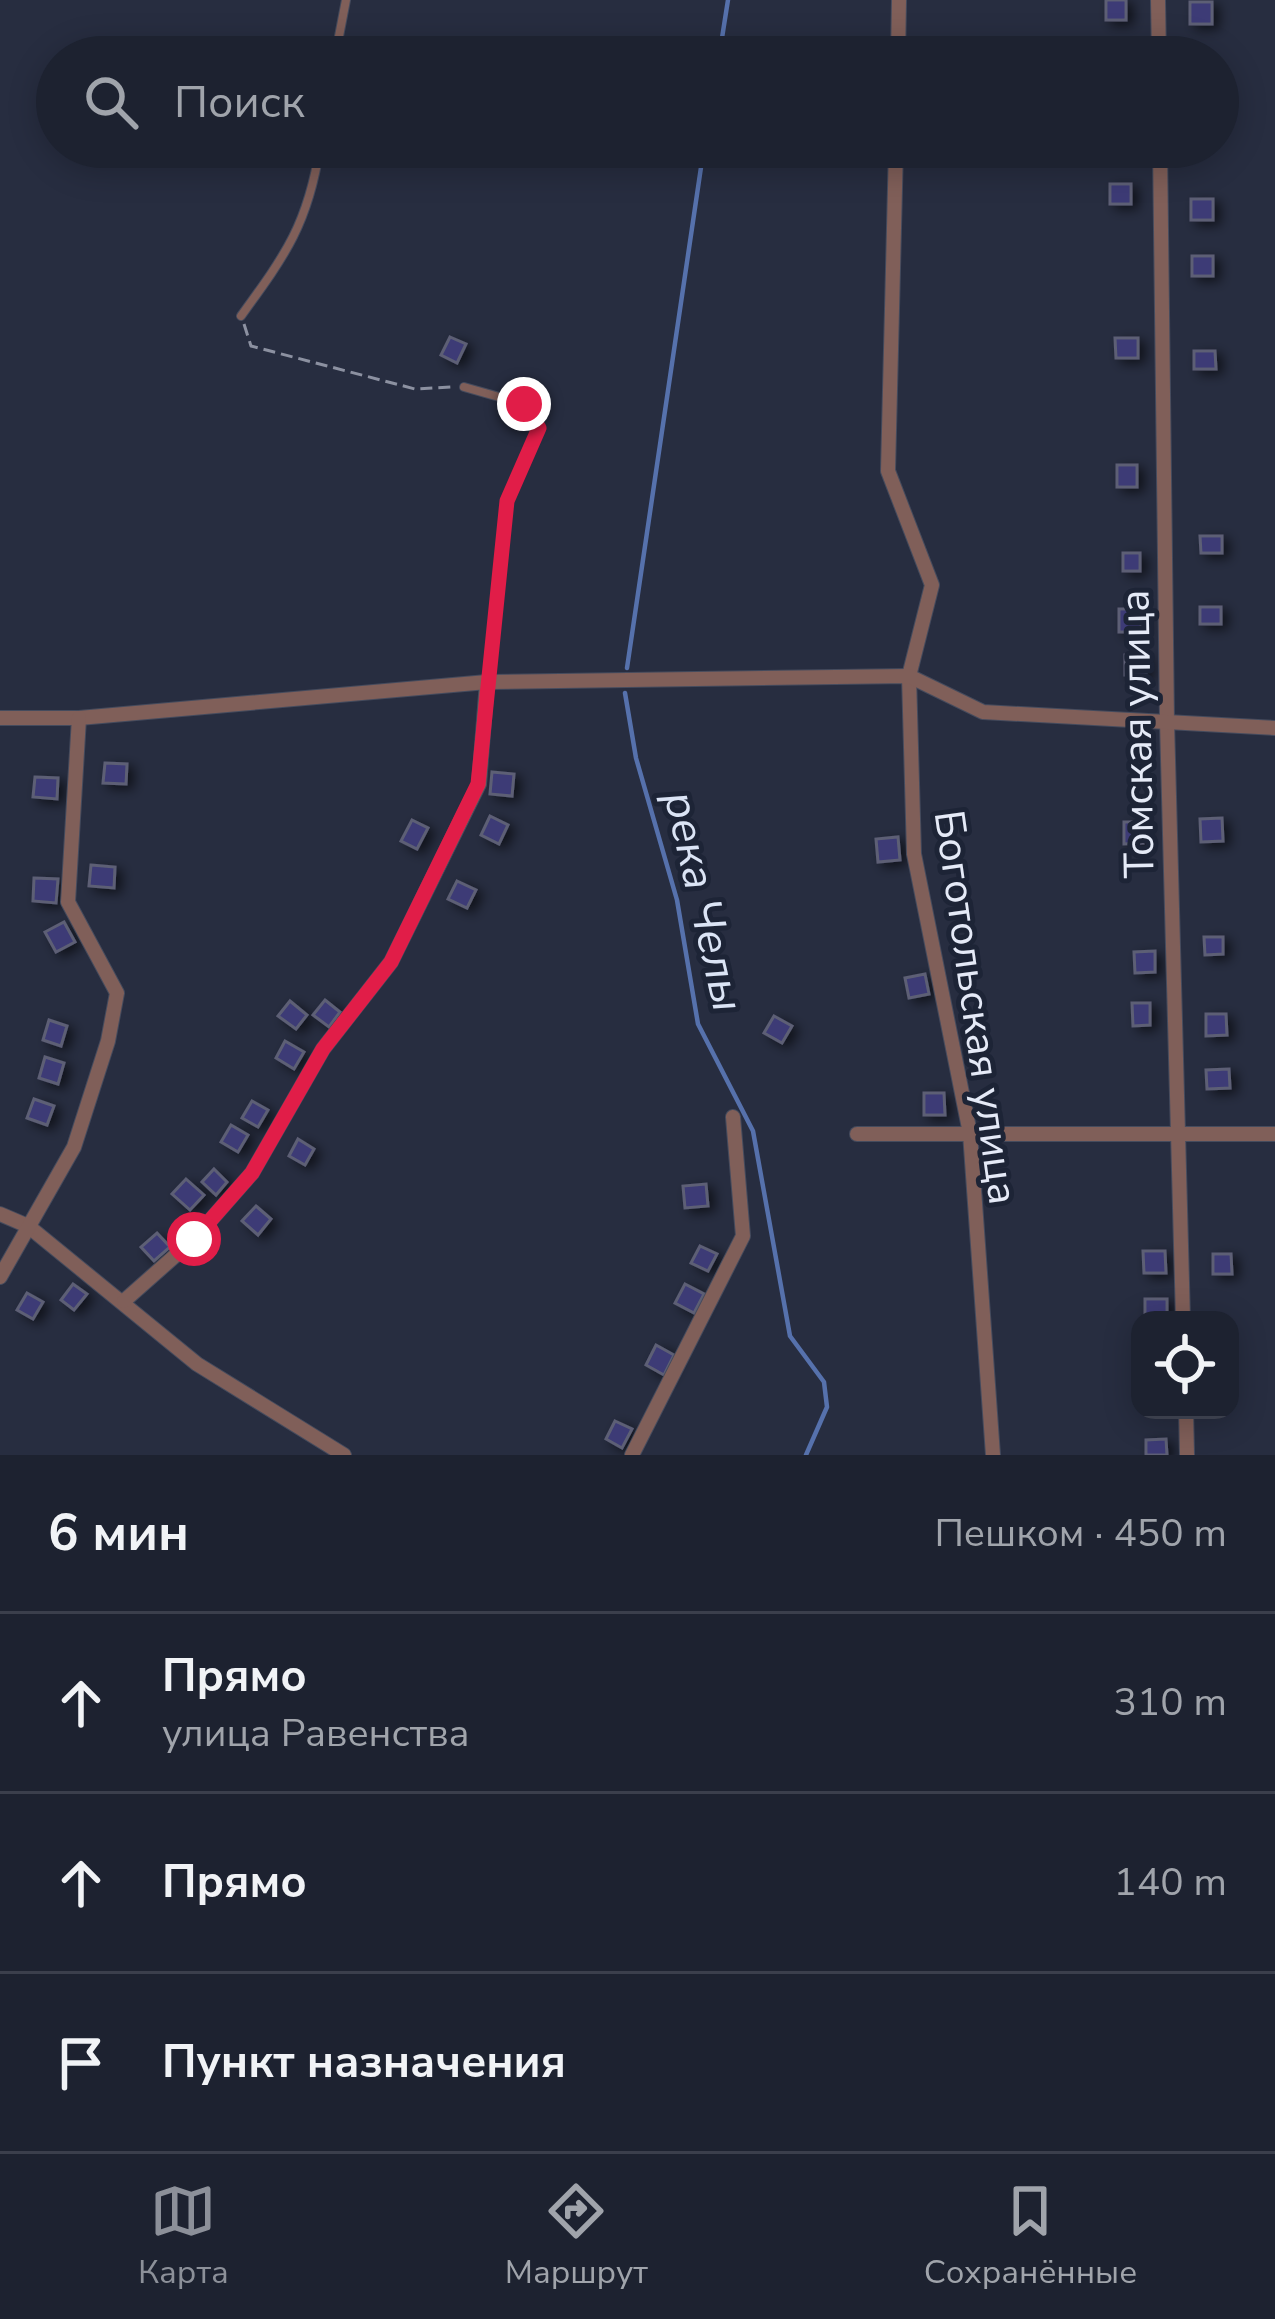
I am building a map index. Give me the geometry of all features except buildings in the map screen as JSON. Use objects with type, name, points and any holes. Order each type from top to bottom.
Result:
[{"type":"street","points":[[898,36],[899,0]]},
{"type":"street","points":[[1158,0],[1159,36]]},
{"type":"street","name":"Боготольская улица","points":[[895,168],[888,471],[932,585],[909,676],[914,854],[970,1133],[993,1455]]},
{"type":"street","name":"Томская улица","points":[[1160,168],[1167,722],[1184,1311]]},
{"type":"street","points":[[0,718],[79,718],[487,682],[909,676],[983,712],[1275,728]]},
{"type":"street","points":[[124,1300],[194,1239],[252,1173],[323,1049],[391,962],[478,784],[487,682]]},
{"type":"street","points":[[0,1277],[74,1147],[109,1040],[117,993],[68,902],[79,718]]},
{"type":"street","points":[[632,1455],[743,1236],[734,1117]]},
{"type":"street","points":[[857,1134],[1275,1134]]},
{"type":"street","points":[[0,1214],[28,1226],[197,1364],[344,1455]]},
{"type":"street","points":[[1186,1419],[1187,1455]]},
{"type":"lane","points":[[339,36],[346,0]]},
{"type":"lane","points":[[241,316],[280,262],[311,203],[317,168]]},
{"type":"lane","points":[[464,387],[524,404],[539,428],[507,501],[487,682]]},
{"type":"path","points":[[241,316],[251,346],[415,389],[464,387]]},
{"type":"waterway","name":"река Челы","points":[[722,36],[728,0]]},
{"type":"waterway","name":"река Челы","points":[[627,668],[701,168]]},
{"type":"waterway","name":"река Челы","points":[[625,693],[636,758],[677,900],[698,1024],[753,1131],[790,1336],[824,1382],[827,1407],[806,1455]]},
{"type":"route","points":[[194,1239],[252,1173],[323,1049],[391,962],[478,784],[507,501],[530,458],[539,428],[524,404]]}]
